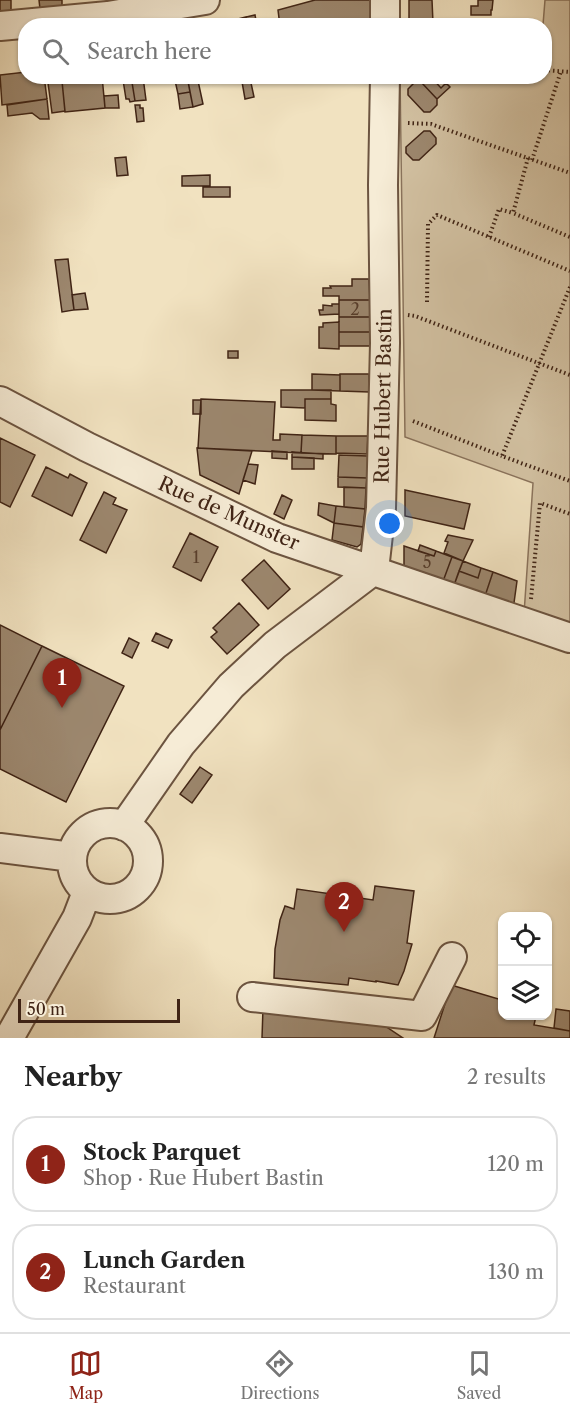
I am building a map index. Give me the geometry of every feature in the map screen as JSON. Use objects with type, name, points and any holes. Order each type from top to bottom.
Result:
[{"type":"street","points":[[86,18],[205,0]]},
{"type":"street","points":[[385,0],[385,18]]},
{"type":"street","points":[[0,26],[18,24]]},
{"type":"street","name":"Rue Hubert Bastin","points":[[374,570],[381,508],[385,343],[383,185],[385,84]]},
{"type":"street","name":"Rue de Munster","points":[[0,401],[87,447],[277,538],[570,638]]},
{"type":"street","points":[[124,826],[182,744],[231,686],[275,645],[374,570]]},
{"type":"street","points":[[111,823],[124,826],[135,833],[143,843],[147,855],[147,869],[142,881],[133,891],[122,897],[108,899],[96,897],[78,883],[75,876],[72,857],[75,844],[87,831],[99,825],[111,823]]},
{"type":"street","points":[[0,848],[72,857]]},
{"type":"street","points":[[9,1038],[77,918],[87,892]]},
{"type":"street","points":[[252,997],[419,1027],[452,957]]},
{"type":"path","points":[[552,70],[570,72]]},
{"type":"path","points":[[513,213],[561,71]]},
{"type":"path","points":[[384,122],[431,124],[570,173]]},
{"type":"path","points":[[489,237],[499,209],[570,237]]},
{"type":"path","points":[[427,302],[428,224],[437,215],[570,271]]},
{"type":"path","points":[[502,456],[570,287]]},
{"type":"path","points":[[384,311],[415,316],[570,375]]},
{"type":"path","points":[[413,421],[570,481]]},
{"type":"path","points":[[531,600],[540,503],[570,514]]},
{"type":"shaded area","points":[[545,0],[570,0],[570,629],[524,614],[533,483],[405,437],[400,84],[552,84],[552,18],[544,18]]},
{"type":"building","points":[[0,0],[11,0],[11,12],[0,13]]},
{"type":"building","points":[[39,0],[62,0],[62,6],[40,9]]},
{"type":"building","points":[[315,0],[370,0],[370,18],[279,18],[278,10]]},
{"type":"building","points":[[409,0],[432,0],[433,18],[409,18]]},
{"type":"building","points":[[478,0],[493,0],[491,15],[471,15],[471,6],[478,6]]},
{"type":"building","points":[[18,73],[18,84],[45,84],[47,99],[2,105],[0,75]]},
{"type":"building","points":[[48,84],[62,84],[65,111],[52,113]]},
{"type":"building","points":[[62,84],[103,84],[105,108],[65,112]]},
{"type":"building","points":[[124,84],[132,84],[135,101],[130,102],[126,99]]},
{"type":"building","points":[[132,84],[144,84],[146,100],[135,101]]},
{"type":"building","points":[[176,84],[188,84],[190,92],[178,94]]},
{"type":"building","points":[[189,84],[199,84],[203,104],[193,107]]},
{"type":"building","points":[[242,84],[251,84],[254,97],[245,99]]},
{"type":"building","points":[[413,84],[423,84],[437,99],[437,105],[430,112],[424,112],[408,95],[408,89]]},
{"type":"building","points":[[423,84],[437,84],[441,88],[447,84],[450,87],[437,99]]},
{"type":"building","points":[[190,92],[193,107],[180,109],[178,94]]},
{"type":"building","points":[[118,95],[119,108],[105,108],[104,96]]},
{"type":"building","points":[[47,99],[49,119],[40,119],[32,113],[8,116],[7,105]]},
{"type":"building","points":[[135,105],[143,108],[144,121],[137,122]]},
{"type":"building","points":[[424,131],[430,131],[436,138],[436,144],[419,160],[413,160],[406,153],[406,147]]},
{"type":"building","points":[[126,157],[128,175],[117,176],[115,158]]},
{"type":"building","points":[[210,175],[210,186],[182,186],[182,176]]},
{"type":"building","points":[[203,187],[230,187],[230,197],[203,197]]},
{"type":"building","points":[[68,259],[74,310],[62,312],[55,260]]},
{"type":"building","points":[[352,279],[369,279],[370,300],[339,300],[339,296],[323,296],[323,288],[352,286]]},
{"type":"building","points":[[85,293],[88,309],[74,310],[72,295]]},
{"type":"building","points":[[339,300],[370,300],[370,317],[339,317]]},
{"type":"building","points":[[332,304],[339,304],[339,314],[320,315],[319,310],[323,310],[323,305],[332,306]]},
{"type":"building","points":[[339,317],[370,317],[370,332],[339,332]]},
{"type":"building","points":[[339,322],[339,349],[319,348],[319,327],[323,327],[323,323]]},
{"type":"building","points":[[339,332],[370,332],[370,346],[339,346]]},
{"type":"building","points":[[228,351],[238,351],[238,358],[228,358]]},
{"type":"building","points":[[312,374],[340,375],[340,391],[312,390]]},
{"type":"building","points":[[340,374],[369,374],[369,392],[340,391]]},
{"type":"building","points":[[281,390],[331,390],[331,399],[305,399],[305,408],[281,407]]},
{"type":"building","points":[[201,399],[275,402],[273,440],[280,440],[280,434],[302,435],[301,453],[198,448]]},
{"type":"building","points":[[305,399],[331,399],[331,404],[336,405],[336,421],[305,420]]},
{"type":"building","points":[[193,400],[201,400],[201,414],[193,414]]},
{"type":"building","points":[[302,435],[336,436],[336,454],[301,453]]},
{"type":"building","points":[[336,436],[368,436],[367,454],[336,453]]},
{"type":"building","points":[[0,438],[35,455],[10,507],[0,502]]},
{"type":"building","points":[[197,448],[252,451],[239,494],[200,475]]},
{"type":"building","points":[[272,451],[287,452],[287,459],[272,458]]},
{"type":"building","points":[[292,452],[323,454],[323,459],[292,457]]},
{"type":"building","points":[[339,455],[368,456],[367,478],[338,477]]},
{"type":"building","points":[[292,457],[314,458],[314,469],[292,469]]},
{"type":"building","points":[[248,464],[258,465],[255,484],[243,480]]},
{"type":"building","points":[[46,467],[68,478],[70,474],[87,483],[72,516],[32,496]]},
{"type":"building","points":[[338,477],[367,478],[366,488],[338,487]]},
{"type":"building","points":[[344,487],[366,488],[365,509],[344,507]]},
{"type":"building","points":[[405,490],[470,504],[464,529],[405,516]]},
{"type":"building","points":[[104,492],[116,498],[113,504],[127,510],[106,553],[80,540]]},
{"type":"building","points":[[282,495],[292,500],[284,519],[274,514]]},
{"type":"building","points":[[319,503],[336,506],[334,523],[318,515]]},
{"type":"building","points":[[336,506],[365,509],[363,527],[334,523]]},
{"type":"building","points":[[334,523],[363,527],[361,544],[357,547],[332,540]]},
{"type":"building","points":[[190,533],[218,547],[201,581],[173,567]]},
{"type":"building","points":[[448,535],[473,540],[463,561],[444,553]]},
{"type":"building","points":[[420,545],[436,551],[434,556],[418,551]]},
{"type":"building","points":[[404,546],[434,556],[436,551],[452,557],[442,584],[409,573],[404,566]]},
{"type":"building","points":[[452,557],[463,561],[453,588],[442,584]]},
{"type":"building","points":[[264,560],[290,589],[268,609],[242,580]]},
{"type":"building","points":[[463,561],[481,568],[478,578],[459,571]]},
{"type":"building","points":[[481,568],[493,572],[484,599],[453,588],[459,571],[478,578]]},
{"type":"building","points":[[493,572],[517,581],[513,610],[484,599]]},
{"type":"building","points":[[239,603],[259,625],[227,654],[211,637],[217,632],[213,628]]},
{"type":"building","points":[[0,625],[42,646],[0,730]]},
{"type":"building","points":[[156,633],[172,640],[168,648],[152,641]]},
{"type":"building","points":[[129,638],[139,643],[132,658],[122,653]]},
{"type":"building","points":[[42,646],[124,686],[66,802],[0,769],[0,730]]},
{"type":"building","points":[[200,767],[212,775],[192,803],[180,794]]},
{"type":"building","points":[[375,886],[414,891],[407,943],[412,944],[398,985],[349,978],[348,985],[274,978],[275,949],[280,920],[285,906],[294,909],[297,889],[373,900]]},
{"type":"building","points":[[451,985],[498,999],[498,1020],[535,1020],[534,1025],[570,1031],[570,1038],[434,1038]]},
{"type":"building","points":[[263,1008],[379,1022],[403,1038],[262,1038]]},
{"type":"building","points":[[556,1009],[570,1011],[570,1031],[554,1028]]},
{"type":"place","name":"Stock Parquet","points":[[62,708]]},
{"type":"place","name":"Lunch Garden","points":[[344,932]]}]
